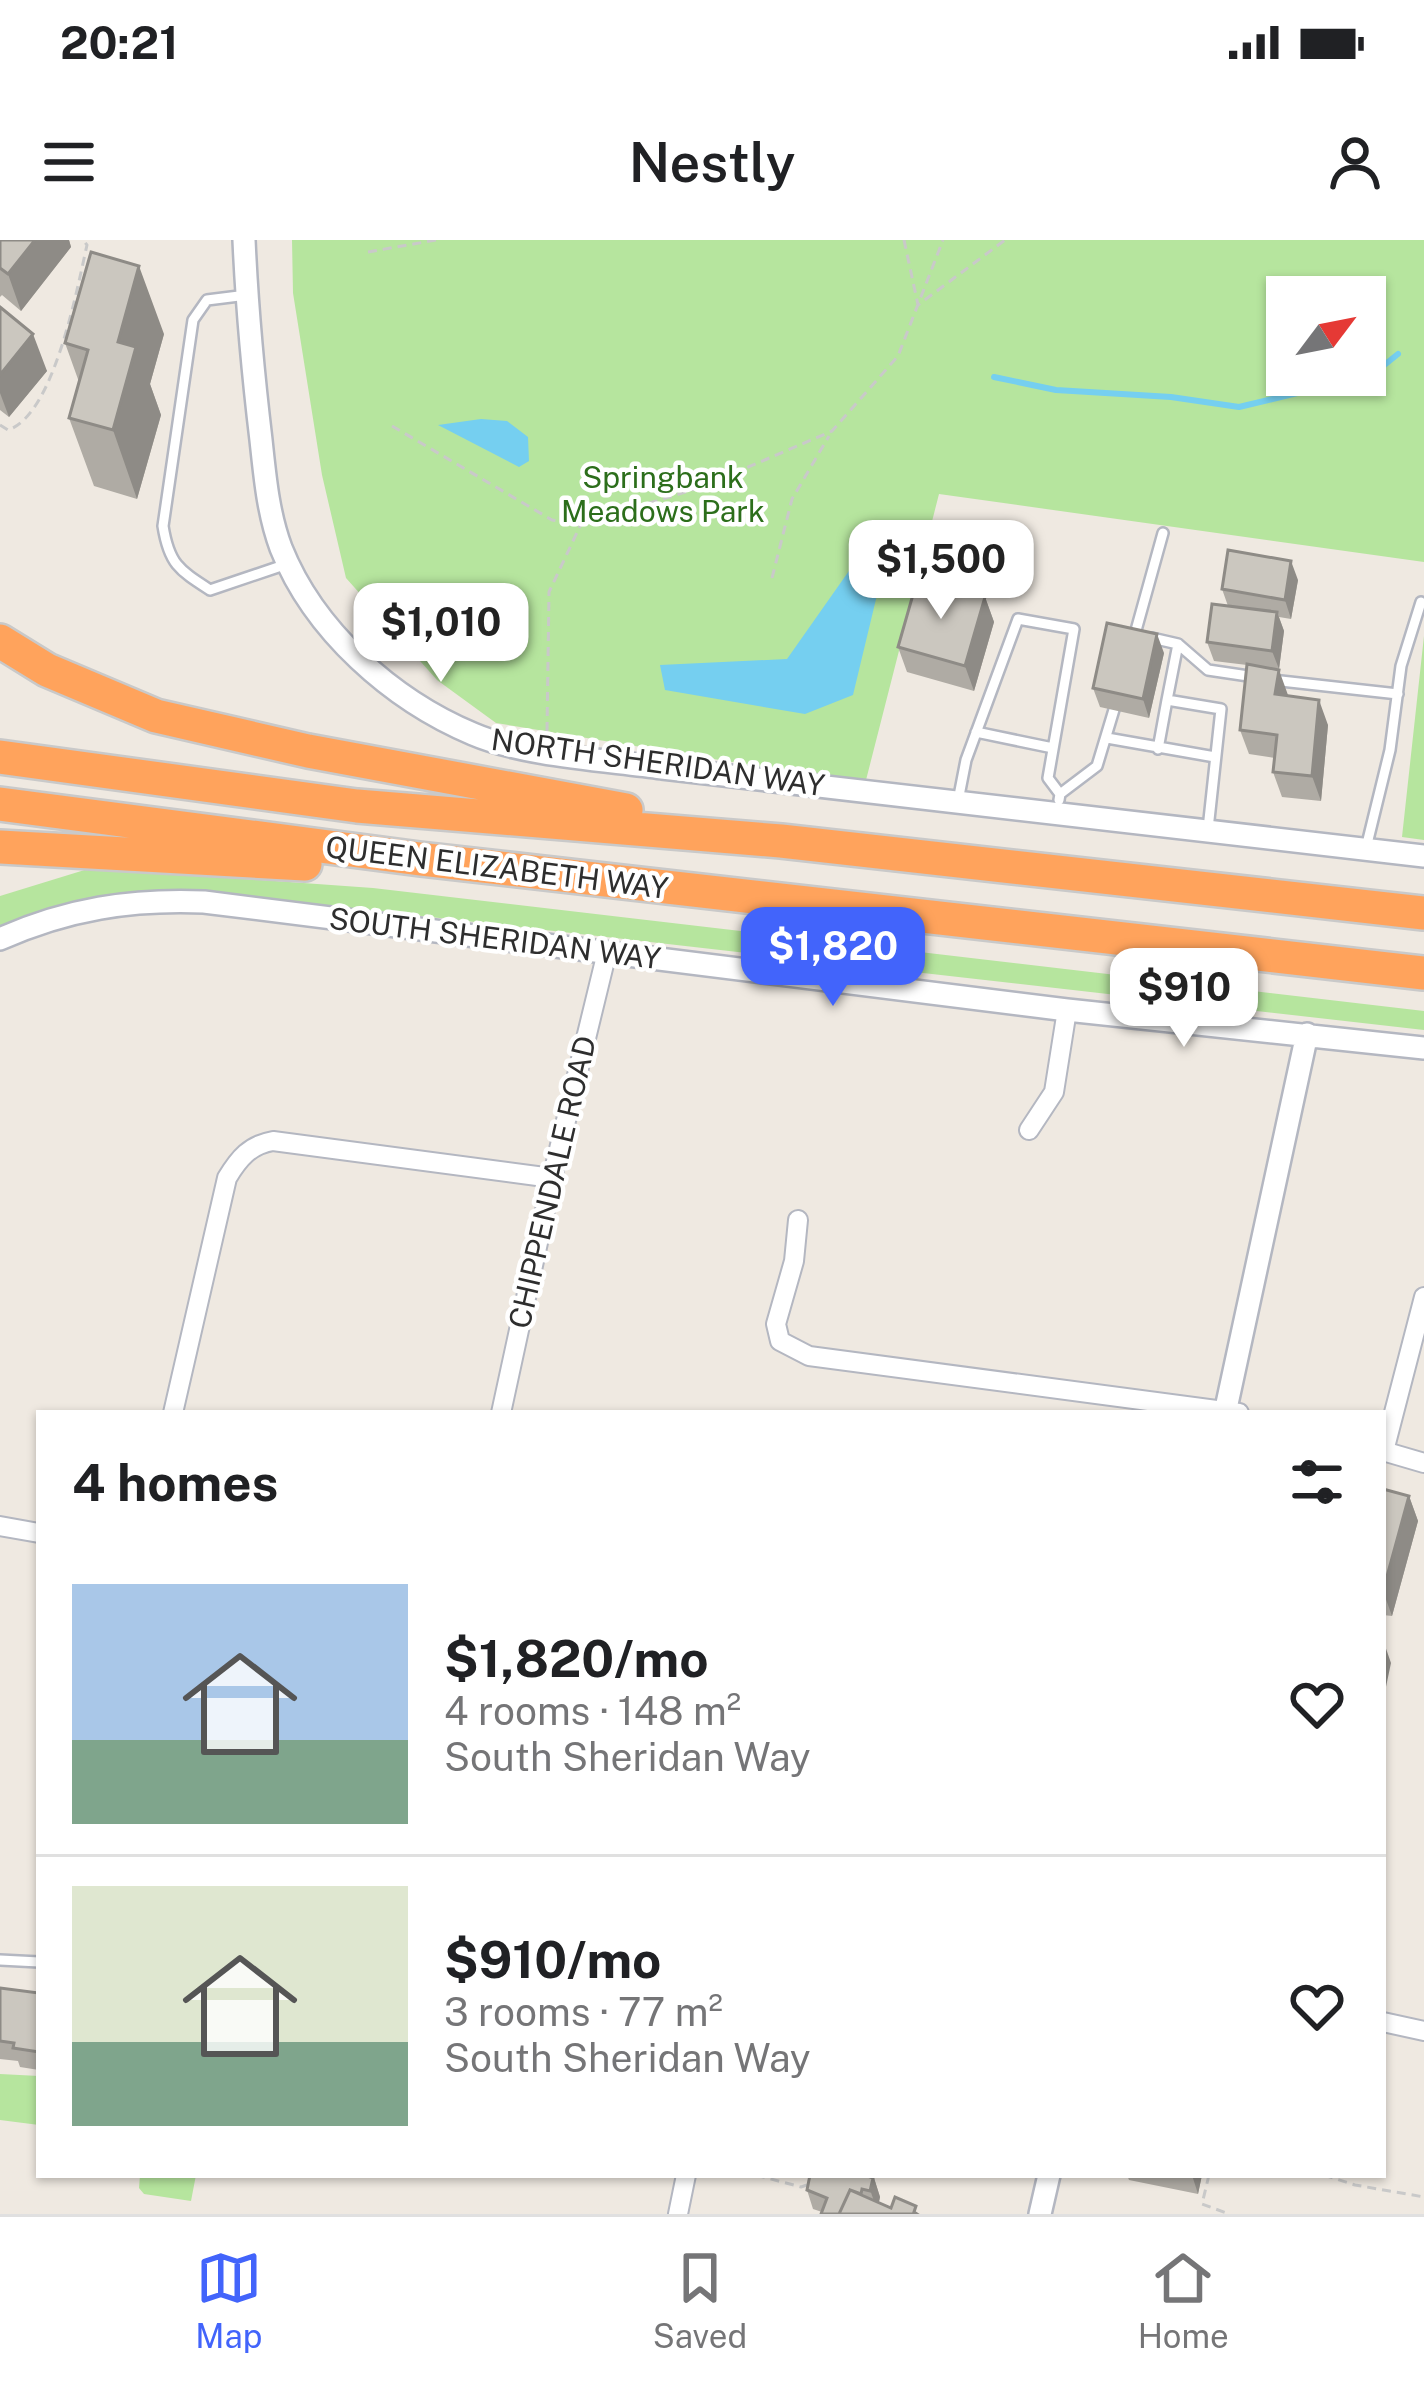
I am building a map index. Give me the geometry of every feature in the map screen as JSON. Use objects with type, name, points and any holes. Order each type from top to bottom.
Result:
[{"type":"highway","points":[[0,641],[47,670],[156,716],[308,752],[781,841]]},
{"type":"highway","name":"QUEEN ELIZABETH WAY","points":[[0,758],[357,806],[781,841],[1424,913]]},
{"type":"highway","name":"QUEEN ELIZABETH WAY","points":[[0,804],[420,859],[1424,973]]},
{"type":"highway","points":[[0,847],[374,868],[420,859]]},
{"type":"street","name":"NORTH SHERIDAN WAY","points":[[244,240],[269,509],[290,564],[330,628],[371,672],[423,708],[476,736],[547,752],[958,801],[1059,802],[1208,829],[1424,856]]},
{"type":"street","name":"SOUTH SHERIDAN WAY","points":[[0,939],[76,911],[158,900],[267,908],[1066,1010],[1424,1048]]},
{"type":"street","name":"CHIPPENDALE ROAD","points":[[502,1410],[551,1178],[607,952]]},
{"type":"street","points":[[1029,1130],[1054,1092],[1066,1010]]},
{"type":"street","points":[[1230,1410],[1307,1034]]},
{"type":"street","points":[[174,1410],[227,1178],[238,1159],[259,1143],[273,1141],[551,1178]]},
{"type":"street","points":[[798,1220],[794,1262],[776,1324],[780,1341],[792,1351],[808,1357],[1215,1410]]},
{"type":"street","points":[[1386,1440],[1424,1297]]},
{"type":"street","points":[[1386,1452],[1424,1463]]},
{"type":"street","points":[[0,1526],[36,1532]]},
{"type":"street","points":[[1386,2024],[1424,2031]]},
{"type":"street","points":[[678,2214],[685,2178]]},
{"type":"street","points":[[1040,2214],[1048,2178]]},
{"type":"lane","points":[[247,296],[207,300],[193,320],[163,526],[167,554],[182,572],[211,590],[290,564]]},
{"type":"lane","points":[[1129,655],[1163,532]]},
{"type":"lane","points":[[1366,848],[1390,750],[1401,666],[1421,602]]},
{"type":"lane","points":[[958,801],[976,732],[1018,619],[1074,629],[1048,778],[1059,802],[1097,766],[1118,696]]},
{"type":"lane","points":[[1135,634],[1178,644],[1208,670],[1398,694]]},
{"type":"lane","points":[[1158,749],[1178,644]]},
{"type":"lane","points":[[1167,700],[1221,709],[1208,829]]},
{"type":"lane","points":[[976,732],[1053,748]]},
{"type":"lane","points":[[1107,738],[1215,757]]},
{"type":"lane","points":[[0,1960],[36,1962]]},
{"type":"path","points":[[0,425],[8,430],[20,425],[56,366],[73,310],[87,244],[83,240]]},
{"type":"path","points":[[368,251],[436,240]]},
{"type":"path","points":[[904,240],[918,305]]},
{"type":"path","points":[[772,578],[792,499],[832,431],[898,356],[943,240]]},
{"type":"path","points":[[918,305],[1004,240]]},
{"type":"path","points":[[392,426],[553,520],[581,524],[702,488],[832,431]]},
{"type":"path","points":[[547,752],[549,592],[581,524]]},
{"type":"path","points":[[767,2178],[801,2187],[809,2184]]},
{"type":"path","points":[[1208,2178],[1202,2204],[1229,2214]]},
{"type":"path","points":[[1332,2178],[1424,2197]]},
{"type":"green space","name":"Springbank Meadows Park","points":[[292,240],[1424,240],[1424,562],[939,494],[865,784],[496,723],[437,680],[346,578],[322,475],[293,293]]},
{"type":"green space","points":[[1424,636],[1424,840],[1402,837]]},
{"type":"green space","points":[[91,868],[373,888],[1424,1011],[1424,1030],[193,890],[95,898],[0,926],[0,896]]},
{"type":"green space","points":[[0,2074],[36,2076],[36,2125],[0,2120]]},
{"type":"green space","points":[[140,2178],[195,2178],[191,2201],[144,2194]]},
{"type":"water","points":[[507,421],[528,437],[529,461],[519,467],[438,425]]},
{"type":"water","points":[[870,541],[889,545],[853,695],[805,714],[665,690],[660,665],[787,659]]},
{"type":"building","points":[[0,240],[35,240],[8,274],[0,268]]},
{"type":"building","points":[[91,252],[139,266],[118,342],[136,347],[113,430],[69,418],[88,350],[65,343]]},
{"type":"building","points":[[0,307],[33,334],[0,375]]},
{"type":"building","points":[[1228,550],[1291,561],[1285,600],[1222,589]]},
{"type":"building","points":[[918,577],[985,597],[965,666],[898,647]]},
{"type":"building","points":[[1212,604],[1277,612],[1272,651],[1207,642]]},
{"type":"building","points":[[1107,623],[1157,634],[1143,699],[1093,688]]},
{"type":"building","points":[[1247,664],[1279,670],[1275,694],[1319,700],[1312,776],[1273,772],[1277,735],[1240,730]]},
{"type":"building","points":[[1386,1490],[1409,1496],[1386,1580]]},
{"type":"building","points":[[0,1988],[36,1993],[36,2052],[0,2041]]},
{"type":"building","points":[[809,2178],[873,2178],[870,2191],[850,2190],[839,2214],[821,2214],[827,2198],[807,2190]]},
{"type":"building","points":[[850,2190],[891,2208],[895,2197],[916,2206],[917,2214],[839,2214]]},
{"type":"waterway","points":[[994,377],[1056,390],[1171,397],[1239,407],[1362,383],[1398,354]]}]
